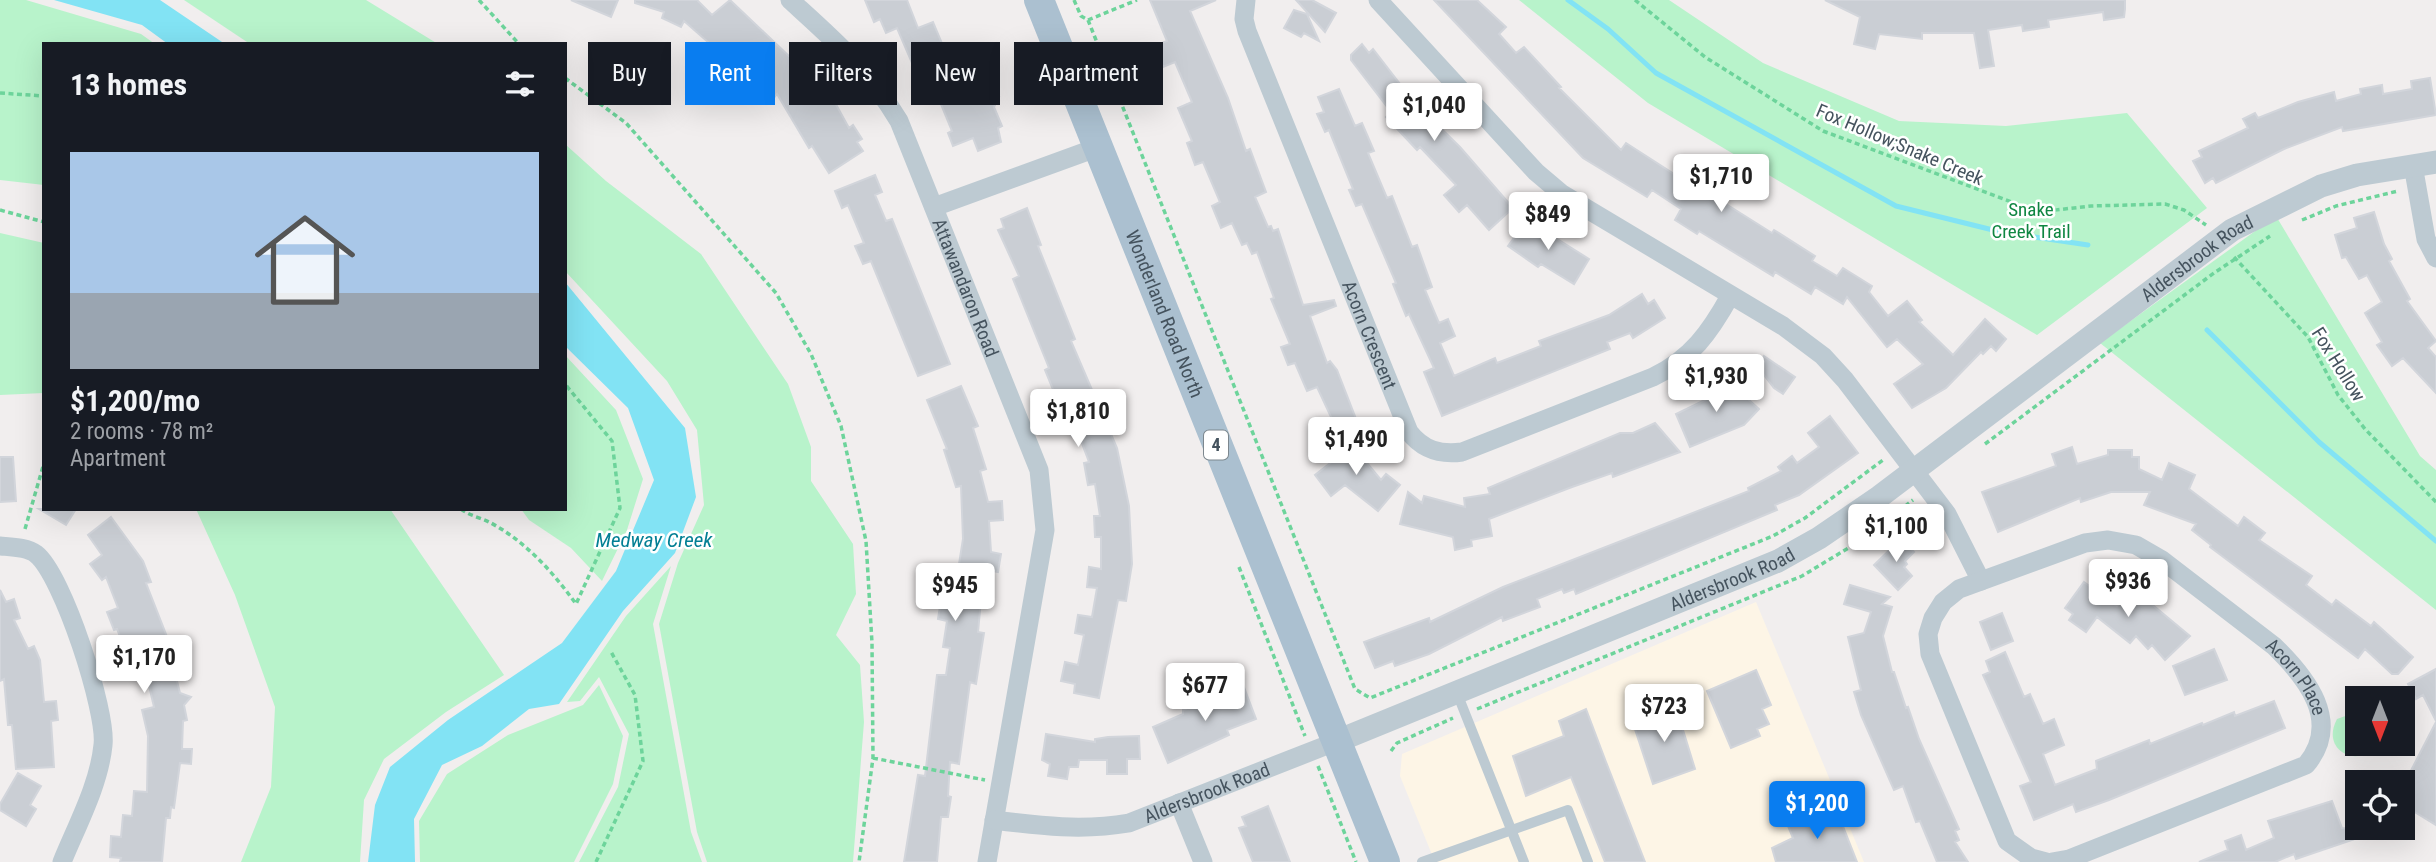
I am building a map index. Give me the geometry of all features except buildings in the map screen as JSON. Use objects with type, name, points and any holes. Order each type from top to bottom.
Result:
[{"type":"main road","name":"Wonderland Road North","points":[[1039,0],[1096,148],[1385,862]]},
{"type":"street","name":"Attawandaron Road","points":[[790,0],[877,84],[899,121],[1031,447],[1043,492],[1045,530],[1042,556],[987,862]]},
{"type":"street","name":"Acorn Crescent","points":[[1246,0],[1244,19],[1247,31],[1409,432],[1417,442],[1438,453],[1462,453],[1653,377],[1674,367],[1692,351],[1711,331],[1730,296]]},
{"type":"street","points":[[1378,0],[1552,186],[1783,326],[1823,356],[1948,514],[1981,580]]},
{"type":"street","points":[[934,207],[1096,148]]},
{"type":"street","name":"Aldersbrook Road","points":[[994,820],[1050,828],[1096,828],[1129,822],[1335,742],[1778,561],[1819,538],[1914,469],[2218,240],[2289,199],[2321,186],[2357,175],[2436,162]]},
{"type":"street","points":[[2413,165],[2426,239],[2436,258]]},
{"type":"street","name":"Acorn Place","points":[[2046,862],[2022,854],[2007,841],[1930,654],[1928,634],[1938,609],[1959,589],[2085,543],[2108,540],[2136,545],[2162,560],[2290,661],[2318,704],[2322,717],[2320,743],[2305,765],[2069,859],[2052,862]]},
{"type":"street","points":[[0,546],[20,547],[36,554],[51,574],[95,688],[104,722],[103,747],[95,780],[62,862]]},
{"type":"street","points":[[1179,803],[1203,862]]},
{"type":"lane","points":[[1457,692],[1524,862]]},
{"type":"lane","points":[[1422,862],[1568,810],[1588,862]]},
{"type":"path","points":[[480,0],[517,42]]},
{"type":"path","points":[[1088,19],[1137,0]]},
{"type":"path","name":"Fox Hollow;Snake Creek","points":[[1634,0],[1705,57],[1823,131],[2038,212],[2091,206],[2165,204],[2202,220],[2218,240]]},
{"type":"path","points":[[567,80],[635,134],[776,293],[811,354],[841,426],[866,541],[872,643],[873,758],[859,862]]},
{"type":"path","points":[[0,93],[42,96]]},
{"type":"path","points":[[2292,224],[2336,206],[2398,191]]},
{"type":"path","points":[[0,210],[42,221]]},
{"type":"path","points":[[1977,450],[2235,258],[2272,234]]},
{"type":"path","name":"Fox Hollow","points":[[2218,240],[2308,337],[2338,396],[2365,429],[2436,502]]},
{"type":"path","points":[[465,511],[492,523],[528,549],[553,573],[576,604],[620,508],[612,441],[567,386]]},
{"type":"path","points":[[25,529],[42,470]]},
{"type":"path","points":[[596,862],[643,761],[635,695],[610,650]]},
{"type":"path","points":[[873,758],[1001,783]]},
{"type":"shaded area","points":[[1756,602],[1864,862],[1435,862],[1400,776],[1402,754]]},
{"type":"green space","points":[[0,0],[26,0],[141,34],[152,42],[42,42],[42,185],[0,180]]},
{"type":"green space","points":[[184,0],[366,0],[435,42],[247,42]]},
{"type":"green space","name":"Snake Creek Trail","points":[[1519,0],[1669,0],[1763,63],[1899,121],[2006,126],[2127,113],[2207,208],[2037,335],[1648,103]]},
{"type":"green space","points":[[567,146],[606,181],[701,254],[788,384],[811,447],[811,481],[853,544],[856,594],[836,635],[860,665],[864,722],[853,862],[707,862],[697,832],[659,624],[678,563],[704,505],[697,430],[667,381],[567,273]]},
{"type":"green space","points":[[2276,216],[2420,456],[2436,470],[2436,610],[2100,343]]},
{"type":"green space","points":[[0,233],[42,243],[42,393],[0,395]]},
{"type":"green space","points":[[567,357],[616,410],[643,479],[627,530],[602,581],[571,548],[529,520],[522,511],[567,511]]},
{"type":"green space","points":[[197,511],[391,511],[504,675],[446,712],[384,759],[364,800],[360,862],[241,862],[271,787],[275,707],[235,595]]},
{"type":"green space","points":[[671,566],[653,624],[691,832],[702,862],[579,862],[618,787],[629,734],[599,677],[580,701],[567,702],[626,616]]},
{"type":"green space","points":[[599,685],[623,736],[613,784],[574,862],[420,862],[419,821],[447,774],[508,735],[583,705]]},
{"type":"green space","points":[[2345,716],[2345,754],[2334,741],[2333,731],[2337,719]]},
{"type":"water","points":[[54,0],[160,0],[222,42],[165,42],[142,25]]},
{"type":"water","name":"Medway Creek","points":[[567,284],[685,428],[696,497],[675,553],[623,611],[559,704],[529,709],[482,746],[442,765],[414,819],[415,862],[368,862],[375,805],[390,767],[448,720],[562,643],[616,571],[654,480],[628,408],[567,348]]},
{"type":"waterway","points":[[1568,0],[1608,29],[1656,73],[1896,206],[2001,232],[2088,245]]},
{"type":"waterway","points":[[2207,330],[2319,442],[2436,541]]}]
